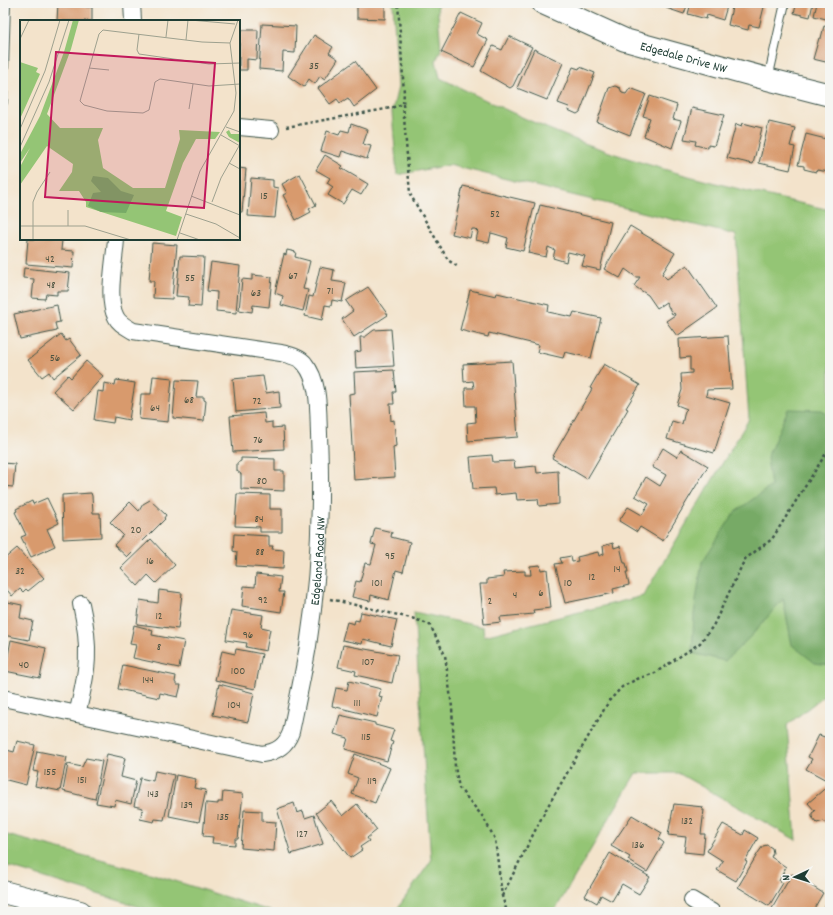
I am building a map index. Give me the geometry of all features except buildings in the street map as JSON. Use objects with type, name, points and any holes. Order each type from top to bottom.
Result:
[{"type":"street","points":[[132,3],[133,20]]},
{"type":"street","name":"Edgedale Drive NW","points":[[542,3],[625,40],[830,95]]},
{"type":"street","points":[[240,127],[271,130]]},
{"type":"street","name":"Edgeland Road NW","points":[[3,698],[262,754],[273,753],[288,740],[291,732],[308,646],[318,550],[320,494],[318,413],[312,376],[305,363],[294,356],[281,352],[133,331],[123,325],[116,318],[112,309],[116,240]]},
{"type":"street","points":[[77,714],[88,661],[86,626],[81,604]]},
{"type":"street","points":[[3,892],[80,912]]},
{"type":"street","points":[[692,900],[712,912]]},
{"type":"lane","points":[[3,102],[6,3]]},
{"type":"lane","points":[[767,79],[785,3]]},
{"type":"path","points":[[398,3],[404,93],[403,104],[410,194],[448,260],[458,267]]},
{"type":"path","points":[[271,130],[391,108],[403,104]]},
{"type":"path","points":[[502,896],[545,811],[610,701],[622,687],[655,673],[700,643],[713,626],[745,559],[772,538],[830,447]]},
{"type":"path","points":[[314,595],[415,619],[430,625],[445,655],[452,707],[455,767],[459,788],[483,817],[495,839],[502,896],[507,912]]},
{"type":"green space","points":[[393,3],[437,3],[441,49],[436,61],[440,78],[494,104],[566,136],[614,154],[706,181],[830,210],[830,691],[787,725],[796,840],[678,773],[636,773],[554,912],[395,912],[431,861],[414,612],[483,627],[484,636],[643,596],[749,419],[736,235],[449,165],[397,175],[392,112],[398,87]]},
{"type":"green space","points":[[788,409],[822,410],[830,417],[830,665],[815,663],[792,645],[783,599],[752,635],[725,661],[692,653],[694,614],[702,562],[735,512],[771,486],[767,458]]},
{"type":"green space","points":[[3,834],[153,874],[273,912],[156,912],[3,865]]}]
